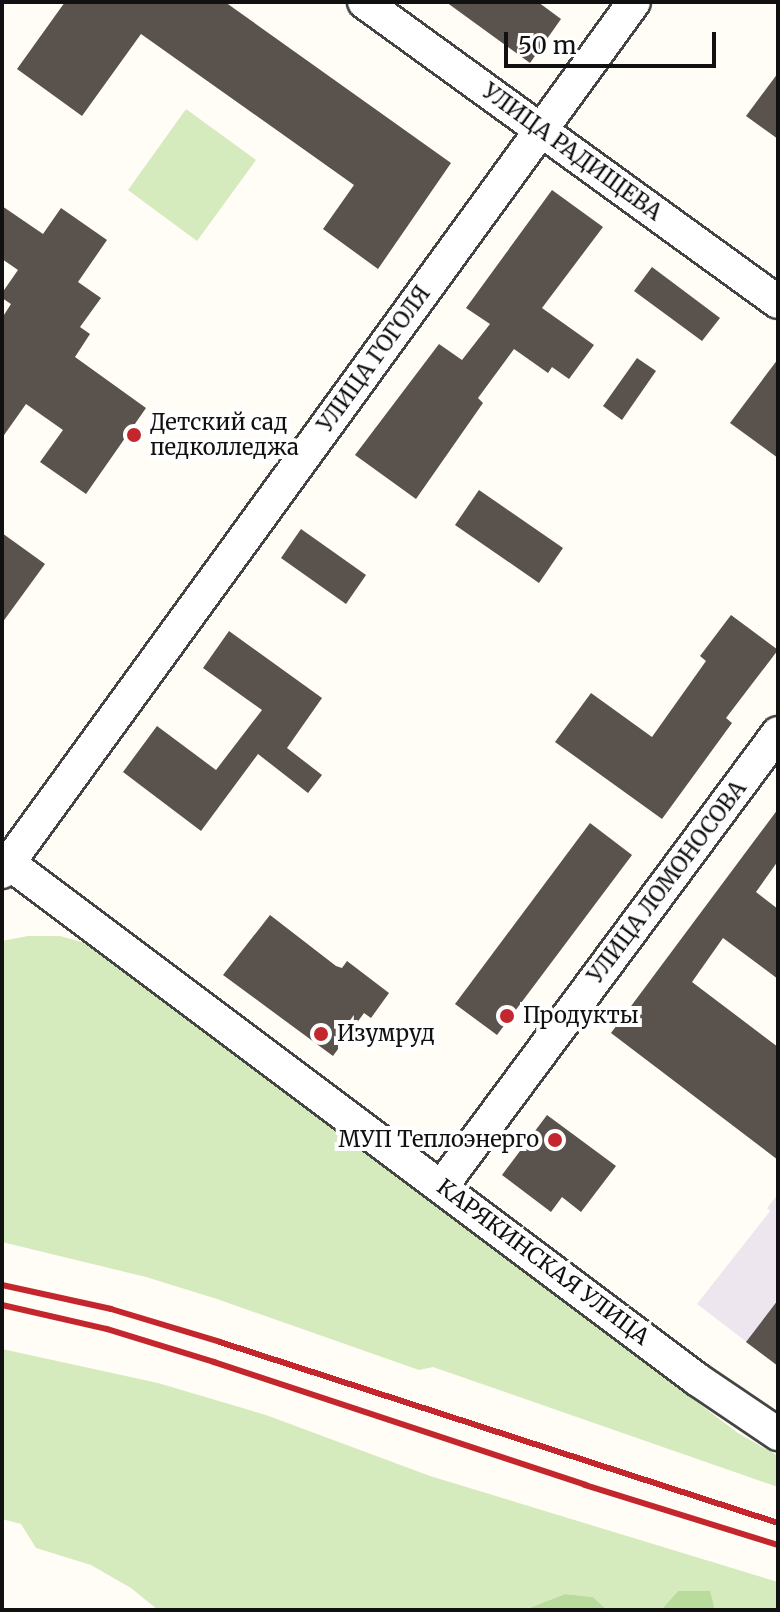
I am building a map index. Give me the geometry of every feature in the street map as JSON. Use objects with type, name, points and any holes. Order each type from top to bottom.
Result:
[{"type":"street","name":"УЛИЦА РАДИЩЕВА","points":[[364,2],[778,302]]},
{"type":"street","name":"УЛИЦА ГОГОЛЯ","points":[[4,864],[634,2]]},
{"type":"street","name":"УЛИЦА ЛОМОНОСОВА","points":[[442,1186],[778,733]]},
{"type":"street","name":"КАРЯКИНСКАЯ УЛИЦА","points":[[4,864],[442,1186],[698,1380],[778,1434]]},
{"type":"shaded area","points":[[778,1194],[778,1366],[697,1304],[770,1211],[767,1208]]},
{"type":"green space","points":[[186,109],[256,160],[197,241],[128,190]]},
{"type":"green space","points":[[28,936],[60,936],[89,944],[738,1433],[778,1456],[778,1487],[433,1367],[419,1370],[146,1277],[2,1242],[2,941]]},
{"type":"green space","points":[[2,1349],[158,1383],[266,1415],[430,1476],[778,1582],[778,1610],[715,1610],[709,1591],[678,1591],[661,1610],[607,1610],[593,1597],[565,1594],[524,1610],[158,1610],[131,1588],[91,1565],[36,1548],[21,1524],[2,1519]]},
{"type":"green space","points":[[678,1591],[710,1591],[715,1610],[661,1610]]},
{"type":"green space","points":[[565,1594],[593,1597],[607,1610],[524,1610]]},
{"type":"building","points":[[65,2],[225,2],[451,163],[378,269],[323,229],[354,185],[141,34],[82,116],[17,69]]},
{"type":"building","points":[[446,2],[538,2],[561,19],[530,63]]},
{"type":"building","points":[[778,73],[778,139],[746,116]]},
{"type":"building","points":[[552,190],[603,227],[542,308],[594,345],[569,379],[552,367],[548,373],[514,349],[478,398],[483,403],[416,499],[355,455],[439,344],[462,360],[490,324],[466,308]]},
{"type":"building","points":[[2,206],[43,234],[61,208],[107,240],[78,282],[101,298],[80,327],[90,334],[75,357],[146,408],[86,494],[40,462],[63,430],[26,404],[2,438],[2,318],[11,304],[2,298],[2,293],[18,270],[2,259]]},
{"type":"building","points":[[652,267],[720,318],[702,341],[634,291]]},
{"type":"building","points":[[637,358],[656,371],[622,420],[603,406]]},
{"type":"building","points":[[778,359],[778,458],[730,423]]},
{"type":"building","points":[[479,490],[563,548],[539,583],[455,525]]},
{"type":"building","points":[[301,529],[366,575],[346,604],[281,558]]},
{"type":"building","points":[[2,533],[45,564],[2,623]]},
{"type":"building","points":[[731,615],[778,650],[726,718],[732,723],[662,819],[555,742],[591,693],[652,737],[706,661],[700,656]]},
{"type":"building","points":[[229,631],[322,698],[287,748],[322,775],[308,793],[258,754],[201,831],[123,772],[157,726],[216,770],[262,710],[203,668]]},
{"type":"building","points":[[778,809],[778,861],[756,892],[778,909],[778,979],[723,938],[692,982],[778,1047],[778,1160],[611,1033]]},
{"type":"building","points":[[590,823],[632,855],[497,1035],[455,1004]]},
{"type":"building","points":[[270,915],[336,966],[342,968],[347,961],[389,993],[371,1018],[364,1013],[333,1056],[223,975]]},
{"type":"building","name":"МУП Теплоэнерго","points":[[547,1115],[616,1166],[581,1212],[562,1197],[551,1212],[502,1175]]},
{"type":"building","points":[[778,1300],[778,1366],[746,1342]]},
{"type":"railway","points":[[2,1285],[111,1309],[220,1342],[778,1523]]},
{"type":"railway","points":[[2,1305],[107,1329],[214,1362],[585,1485],[778,1545]]},
{"type":"place","name":"Детский сад педколледжа","points":[[134,435]]},
{"type":"place","name":"Продукты","points":[[507,1016]]},
{"type":"place","name":"Изумруд","points":[[321,1034]]},
{"type":"place","name":"МУП Теплоэнерго","points":[[555,1140]]}]
